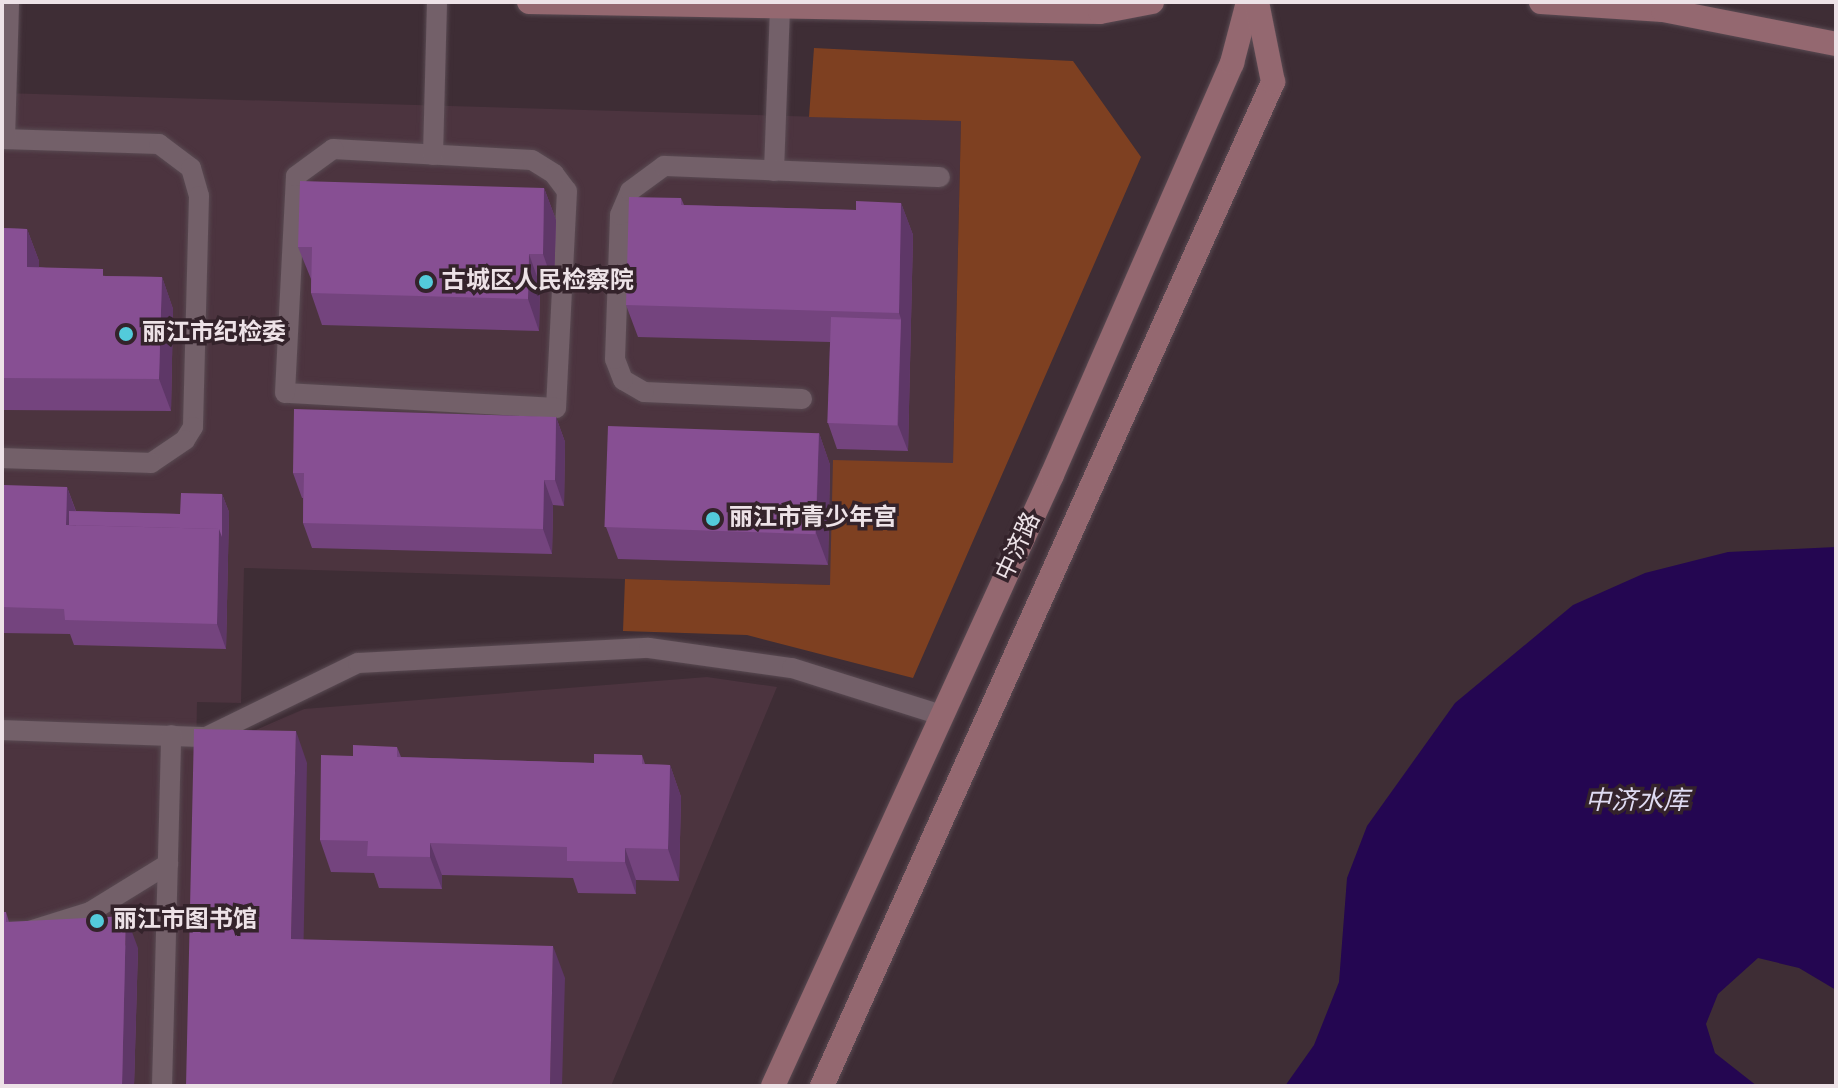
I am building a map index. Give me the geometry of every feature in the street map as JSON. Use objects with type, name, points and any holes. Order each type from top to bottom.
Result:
[{"type":"street","points":[[529,2],[1100,12],[1152,2]]},
{"type":"street","name":"中济路","points":[[773,1086],[1232,63],[1248,2]]},
{"type":"street","name":"中济路","points":[[822,1086],[1273,82],[1257,2]]},
{"type":"street","points":[[1541,2],[1663,10],[1836,44]]},
{"type":"lane","points":[[2,458],[151,463],[185,440],[193,427],[199,196],[191,168],[159,144],[4,139],[9,2]]},
{"type":"lane","points":[[433,155],[437,2]]},
{"type":"lane","points":[[774,171],[780,6]]},
{"type":"lane","points":[[333,149],[433,155],[532,160],[567,191],[556,408],[285,393],[296,176],[333,149]]},
{"type":"lane","points":[[802,399],[644,392],[623,380],[615,359],[620,215],[639,180],[664,166],[940,177]]},
{"type":"lane","points":[[2,730],[206,737],[358,663],[649,648],[792,668],[941,715]]},
{"type":"lane","points":[[162,1086],[171,735]]},
{"type":"lane","points":[[2,932],[26,932],[90,912],[168,864]]},
{"type":"shaded area","points":[[814,48],[1073,61],[1141,157],[913,678],[747,635],[623,631],[625,579],[830,585],[833,460],[953,463],[961,121],[809,117]]},
{"type":"shaded area","points":[[2,93],[961,121],[953,463],[830,585],[244,568],[241,703],[197,702],[196,756],[304,709],[707,677],[777,687],[611,1086],[2,1086]]},
{"type":"water","name":"中济水库","points":[[1836,547],[1836,990],[1799,968],[1758,958],[1718,994],[1706,1024],[1715,1053],[1757,1086],[1285,1086],[1314,1045],[1339,982],[1347,878],[1367,826],[1455,703],[1573,605],[1645,573],[1728,552]]},
{"type":"building","points":[[300,181],[544,188],[543,254],[529,254],[528,299],[311,293],[312,247],[298,247]]},
{"type":"building","points":[[629,197],[681,198],[681,205],[856,210],[856,201],[901,203],[899,313],[626,305]]},
{"type":"building","points":[[2,228],[27,229],[27,267],[103,269],[103,276],[162,277],[159,379],[2,378]]},
{"type":"building","points":[[831,317],[901,319],[897,425],[827,423]]},
{"type":"building","points":[[294,409],[556,417],[555,480],[544,480],[543,529],[303,523],[304,473],[293,473]]},
{"type":"building","points":[[608,426],[819,433],[815,534],[604,527]]},
{"type":"building","points":[[4,485],[67,487],[66,525],[219,529],[217,624],[65,620],[64,609],[2,607]]},
{"type":"building","points":[[181,493],[222,494],[222,537],[219,529],[69,525],[69,511],[180,514]]},
{"type":"building","points":[[194,729],[296,731],[291,939],[553,946],[550,1086],[186,1086]]},
{"type":"building","points":[[353,745],[397,747],[397,757],[594,763],[594,754],[642,755],[642,764],[670,765],[668,849],[625,848],[625,862],[567,861],[567,847],[430,843],[430,857],[367,856],[368,841],[320,840],[321,755],[353,756]]},
{"type":"building","points":[[2,912],[6,912],[6,922],[126,916],[122,1086],[2,1084]]},
{"type":"place","name":"古城区人民检察院","points":[[426,282]]},
{"type":"place","name":"丽江市纪检委","points":[[126,334]]},
{"type":"place","name":"丽江市青少年宫","points":[[713,519]]},
{"type":"place","name":"丽江市图书馆","points":[[97,921]]}]
